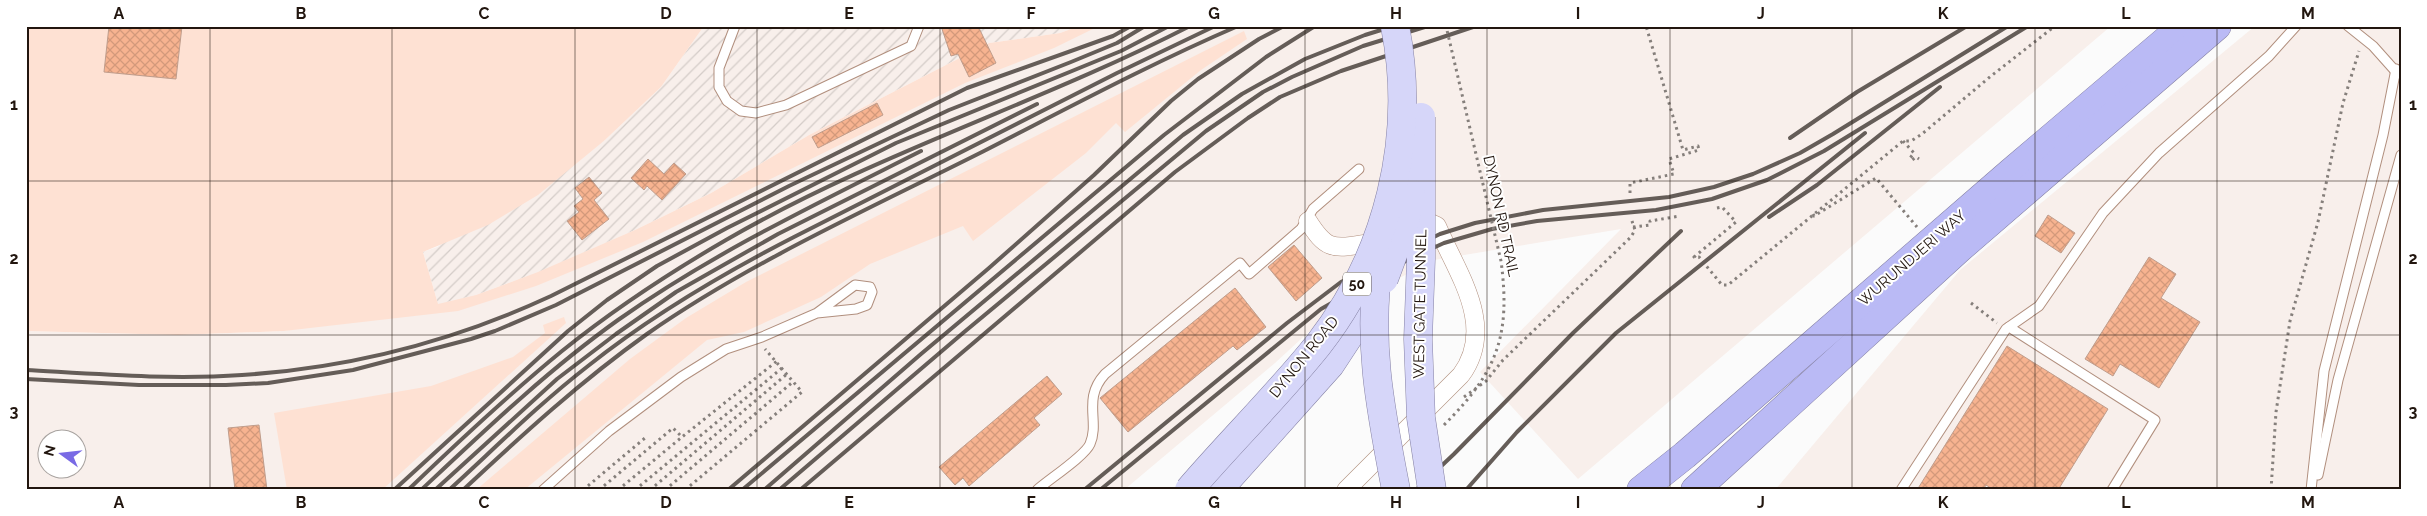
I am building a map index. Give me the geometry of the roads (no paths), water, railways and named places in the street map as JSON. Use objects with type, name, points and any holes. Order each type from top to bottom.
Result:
[{"type":"highway","name":"WURUNDJERI WAY","points":[[1641,490],[1692,449],[2010,172],[2183,26]]},
{"type":"highway","name":"WURUNDJERI WAY","points":[[1695,490],[1960,248],[2217,26]]},
{"type":"main road","name":"DYNON ROAD","points":[[1189,490],[1326,333],[1368,263],[1387,212],[1399,149],[1402,75],[1395,26]]},
{"type":"main road","name":"DYNON ROAD","points":[[1218,490],[1330,365],[1356,329],[1391,264],[1404,225],[1417,164],[1421,117],[1420,66],[1414,26]]},
{"type":"main road","name":"WEST GATE TUNNEL","points":[[1421,117],[1421,259],[1418,339],[1421,418],[1432,490]]},
{"type":"main road","points":[[1387,212],[1374,298],[1373,340],[1376,384],[1396,490]]},
{"type":"street","points":[[1346,490],[1461,375],[1474,352],[1477,339],[1476,324],[1470,299],[1437,226],[1426,220]]},
{"type":"street","points":[[1308,221],[1318,238],[1332,247],[1363,244]]},
{"type":"lane","points":[[735,26],[719,68],[719,87],[727,101],[741,111],[756,113],[786,105],[911,46],[919,26]]},
{"type":"lane","points":[[1901,490],[2008,328],[2039,306],[2103,213],[2159,153],[2269,56],[2296,26]]},
{"type":"lane","points":[[2348,26],[2396,69],[2401,79]]},
{"type":"lane","points":[[2313,490],[2324,370],[2383,135],[2396,69]]},
{"type":"lane","points":[[2313,490],[2338,380],[2401,155]]},
{"type":"lane","points":[[1037,490],[1090,444],[1092,435],[1092,401],[1096,386],[1105,374],[1240,263],[1248,274],[1308,221],[1313,209],[1359,169]]},
{"type":"lane","points":[[542,490],[609,431],[681,376],[726,349],[762,337],[817,313],[855,284],[870,287],[872,292],[867,305],[856,309],[817,313]]},
{"type":"lane","points":[[2008,328],[2155,420],[2112,490]]},
{"type":"railway","points":[[26,370],[161,377],[242,375],[321,366],[361,359],[439,339],[514,312],[551,296],[967,88],[1113,36],[1131,26]]},
{"type":"railway","points":[[26,379],[139,385],[268,383],[353,370],[471,339],[556,305],[789,186],[949,110],[1117,43],[1145,26]]},
{"type":"railway","points":[[394,490],[568,331],[607,300],[657,266],[727,228],[896,143],[1121,51],[1169,26]]},
{"type":"railway","points":[[408,490],[483,419],[581,336],[663,279],[726,240],[782,209],[840,181],[1074,80],[1190,26]]},
{"type":"railway","points":[[449,490],[570,381],[612,347],[688,296],[794,237],[1117,73],[1215,26]]},
{"type":"railway","points":[[463,490],[599,370],[647,334],[728,283],[812,237],[1110,86],[1238,26]]},
{"type":"railway","points":[[728,490],[989,268],[1094,175],[1171,101],[1198,79],[1259,39],[1284,26]]},
{"type":"railway","points":[[742,490],[1164,135],[1266,57],[1315,26]]},
{"type":"railway","points":[[764,490],[921,354],[1183,135],[1242,94],[1305,59],[1365,35],[1394,26]]},
{"type":"railway","points":[[779,490],[963,333],[1206,131],[1263,92],[1292,77],[1363,46],[1428,26]]},
{"type":"railway","points":[[800,490],[1175,172],[1248,118],[1280,97],[1341,71],[1476,26]]},
{"type":"railway","points":[[1790,138],[1857,92],[1967,26]]},
{"type":"railway","points":[[1084,490],[1287,323],[1341,282],[1440,234],[1475,223],[1543,210],[1669,197],[1714,187],[1753,174],[1800,153],[1833,134],[2008,26]]},
{"type":"railway","points":[[1100,490],[1321,309],[1411,258],[1444,243],[1492,229],[1537,221],[1656,210],[1712,199],[1767,180],[1824,151],[2028,26]]},
{"type":"railway","points":[[1769,217],[1817,185],[1940,87]]},
{"type":"railway","points":[[435,490],[557,379],[616,334],[676,292],[778,234],[1037,104]]},
{"type":"railway","points":[[1466,490],[1517,432],[1616,333],[1865,133]]},
{"type":"railway","points":[[421,490],[542,380],[618,320],[728,251],[921,151]]},
{"type":"railway","points":[[1416,490],[1573,333],[1681,231]]}]
